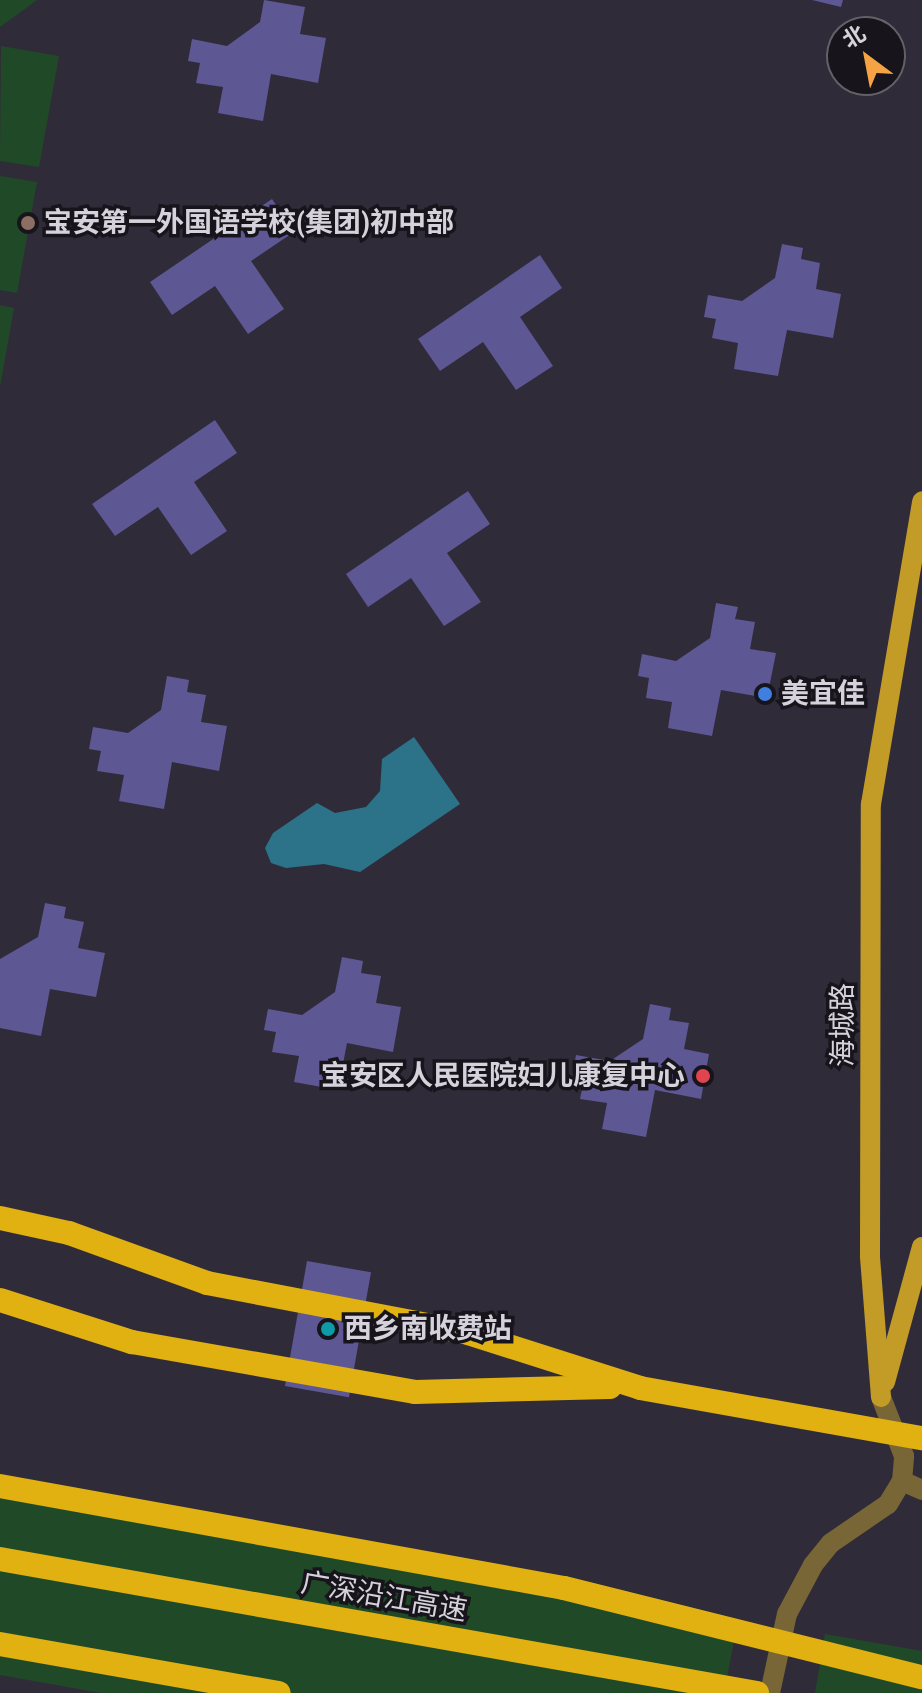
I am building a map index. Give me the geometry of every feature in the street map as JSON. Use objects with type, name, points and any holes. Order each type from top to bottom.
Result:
[{"type":"highway","points":[[0,1218],[69,1233],[207,1283],[465,1332],[640,1388],[922,1438]]},
{"type":"highway","points":[[0,1300],[132,1342],[415,1392],[640,1388]]},
{"type":"highway","points":[[0,1486],[550,1585],[922,1677]]},
{"type":"highway","name":"广深沿江高速","points":[[0,1559],[757,1693]]},
{"type":"highway","points":[[0,1644],[279,1693]]},
{"type":"main road","name":"海城路","points":[[881,1397],[870,1256],[871,804],[922,501]]},
{"type":"main road","points":[[881,1397],[922,1247]]},
{"type":"street","points":[[770,1693],[787,1614],[813,1565],[831,1543],[888,1504],[902,1481],[904,1456],[881,1397]]},
{"type":"street","points":[[902,1481],[922,1490]]},
{"type":"green space","points":[[0,0],[37,0],[0,27]]},
{"type":"green space","points":[[1,46],[59,56],[39,167],[0,161]]},
{"type":"green space","points":[[0,176],[37,182],[17,293],[0,290]]},
{"type":"green space","points":[[0,305],[14,308],[0,387]]},
{"type":"green space","points":[[0,1489],[738,1620],[724,1693],[101,1693],[0,1675]]},
{"type":"green space","points":[[825,1634],[922,1651],[922,1693],[815,1693]]},
{"type":"water","points":[[414,737],[460,804],[360,872],[324,864],[286,868],[271,863],[265,848],[273,833],[317,803],[335,813],[366,807],[380,791],[382,759]]},
{"type":"building","points":[[264,0],[305,7],[300,34],[326,38],[318,83],[271,74],[263,121],[218,113],[223,87],[196,83],[200,63],[188,61],[192,39],[227,46],[260,22]]},
{"type":"building","points":[[812,0],[843,0],[841,7]]},
{"type":"building","points":[[272,199],[294,232],[251,261],[284,309],[248,334],[215,286],[172,315],[150,282]]},
{"type":"building","points":[[782,244],[803,248],[801,259],[820,263],[816,289],[841,294],[833,338],[787,330],[778,376],[734,369],[738,343],[712,338],[716,319],[704,317],[708,295],[742,301],[775,278]]},
{"type":"building","points":[[540,255],[562,288],[520,317],[553,366],[516,390],[483,342],[440,371],[418,339]]},
{"type":"building","points":[[215,420],[237,453],[194,482],[227,531],[191,555],[158,507],[115,536],[92,504]]},
{"type":"building","points":[[468,491],[490,524],[447,553],[481,602],[444,626],[411,578],[368,607],[346,574]]},
{"type":"building","points":[[716,603],[738,607],[735,619],[755,622],[750,649],[776,653],[767,698],[721,690],[712,736],[668,728],[672,702],[646,698],[649,678],[638,676],[642,654],[676,661],[710,638]]},
{"type":"building","points":[[167,676],[189,680],[187,692],[206,695],[201,722],[227,726],[219,771],[172,762],[164,809],[119,801],[124,775],[97,771],[101,751],[89,749],[93,727],[128,733],[161,710]]},
{"type":"building","points":[[45,903],[66,907],[64,918],[84,922],[78,948],[105,953],[96,997],[50,989],[41,1036],[0,1028],[0,959],[38,937]]},
{"type":"building","points":[[342,957],[363,961],[361,973],[381,976],[376,1003],[401,1007],[393,1052],[347,1043],[338,1090],[294,1082],[299,1056],[272,1052],[276,1032],[264,1030],[268,1009],[302,1015],[335,992]]},
{"type":"building","points":[[650,1004],[671,1008],[669,1020],[689,1023],[684,1049],[709,1054],[701,1099],[655,1090],[646,1137],[602,1129],[607,1103],[580,1099],[584,1079],[572,1077],[576,1055],[610,1061],[643,1039]]},
{"type":"building","name":"西乡南收费站","points":[[307,1261],[371,1272],[349,1397],[285,1386]]},
{"type":"place","name":"宝安第一外国语学校(集团)初中部","points":[[28,223]]},
{"type":"place","name":"美宜佳","points":[[765,694]]},
{"type":"place","name":"宝安区人民医院妇儿康复中心","points":[[703,1076]]},
{"type":"place","name":"西乡南收费站","points":[[328,1329]]}]
